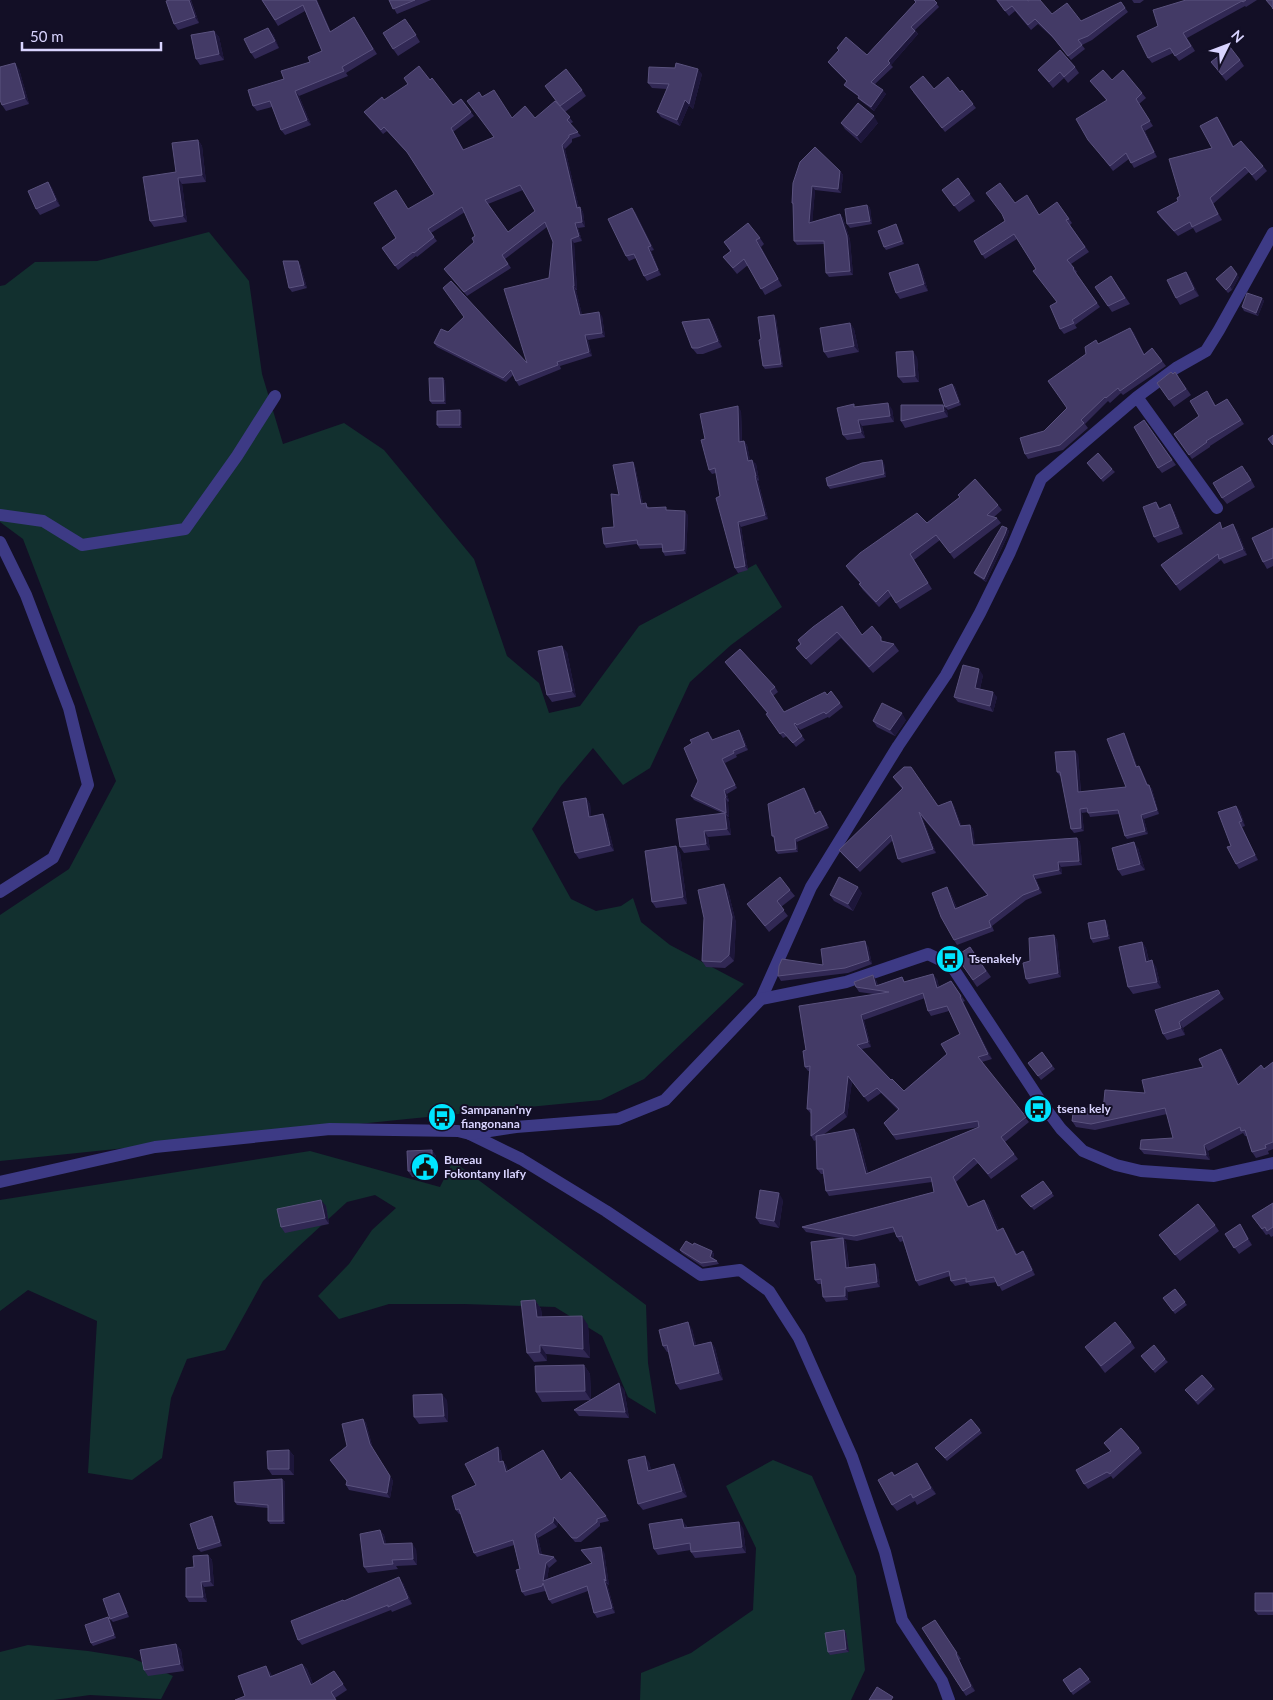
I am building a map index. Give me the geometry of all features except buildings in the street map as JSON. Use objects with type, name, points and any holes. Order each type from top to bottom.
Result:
[{"type":"street","points":[[470,1134],[516,1127],[618,1119],[665,1100],[761,999],[811,887],[893,755],[946,675],[980,613],[1010,552],[1041,480],[1137,397],[1176,368],[1206,351],[1220,330],[1273,233]]},
{"type":"street","points":[[0,515],[43,521],[82,545],[184,529],[237,456],[275,396]]},
{"type":"street","points":[[1137,397],[1217,508]]},
{"type":"street","points":[[0,542],[26,595],[69,708],[88,785],[53,858],[0,892]]},
{"type":"street","points":[[761,999],[846,982],[928,954],[951,965],[1043,1105],[1061,1129],[1083,1151],[1116,1165],[1141,1172],[1214,1176],[1273,1162]]},
{"type":"street","points":[[0,1182],[164,1146],[330,1129],[458,1131],[470,1134],[521,1160],[606,1211],[701,1275],[740,1270],[769,1291],[799,1338],[852,1457],[885,1552],[902,1620],[942,1681],[948,1700]]},
{"type":"green space","points":[[209,232],[249,281],[262,374],[283,444],[344,423],[384,450],[474,559],[507,656],[539,683],[549,713],[580,706],[639,626],[756,564],[782,607],[731,645],[690,682],[650,768],[623,785],[593,748],[561,786],[532,829],[571,899],[596,911],[621,906],[633,898],[641,922],[670,945],[744,984],[644,1079],[601,1100],[0,1161],[0,915],[69,869],[116,781],[23,539],[0,522],[0,286],[5,285],[35,262],[97,261]]},
{"type":"green space","points":[[310,1151],[440,1187],[453,1161],[646,1305],[648,1363],[656,1414],[628,1397],[602,1336],[555,1307],[389,1304],[339,1319],[318,1296],[349,1264],[372,1230],[396,1208],[375,1195],[347,1202],[263,1281],[225,1350],[187,1359],[171,1398],[162,1458],[132,1480],[88,1473],[97,1321],[28,1290],[0,1311],[0,1200]]},
{"type":"green space","points":[[773,1460],[812,1476],[856,1576],[865,1670],[851,1700],[640,1700],[641,1673],[691,1653],[753,1610],[756,1548],[726,1486]]},
{"type":"green space","points":[[28,1645],[132,1658],[173,1676],[161,1699],[90,1695],[54,1700],[0,1700],[0,1652]]},
{"type":"place","name":"Tsenakely","points":[[950,959]]},
{"type":"place","name":"tsena kely","points":[[1038,1109]]},
{"type":"place","name":"Sampanan'ny fiangonana","points":[[442,1117]]},
{"type":"place","name":"Bureau Fokontany Ilafy","points":[[425,1167]]}]
